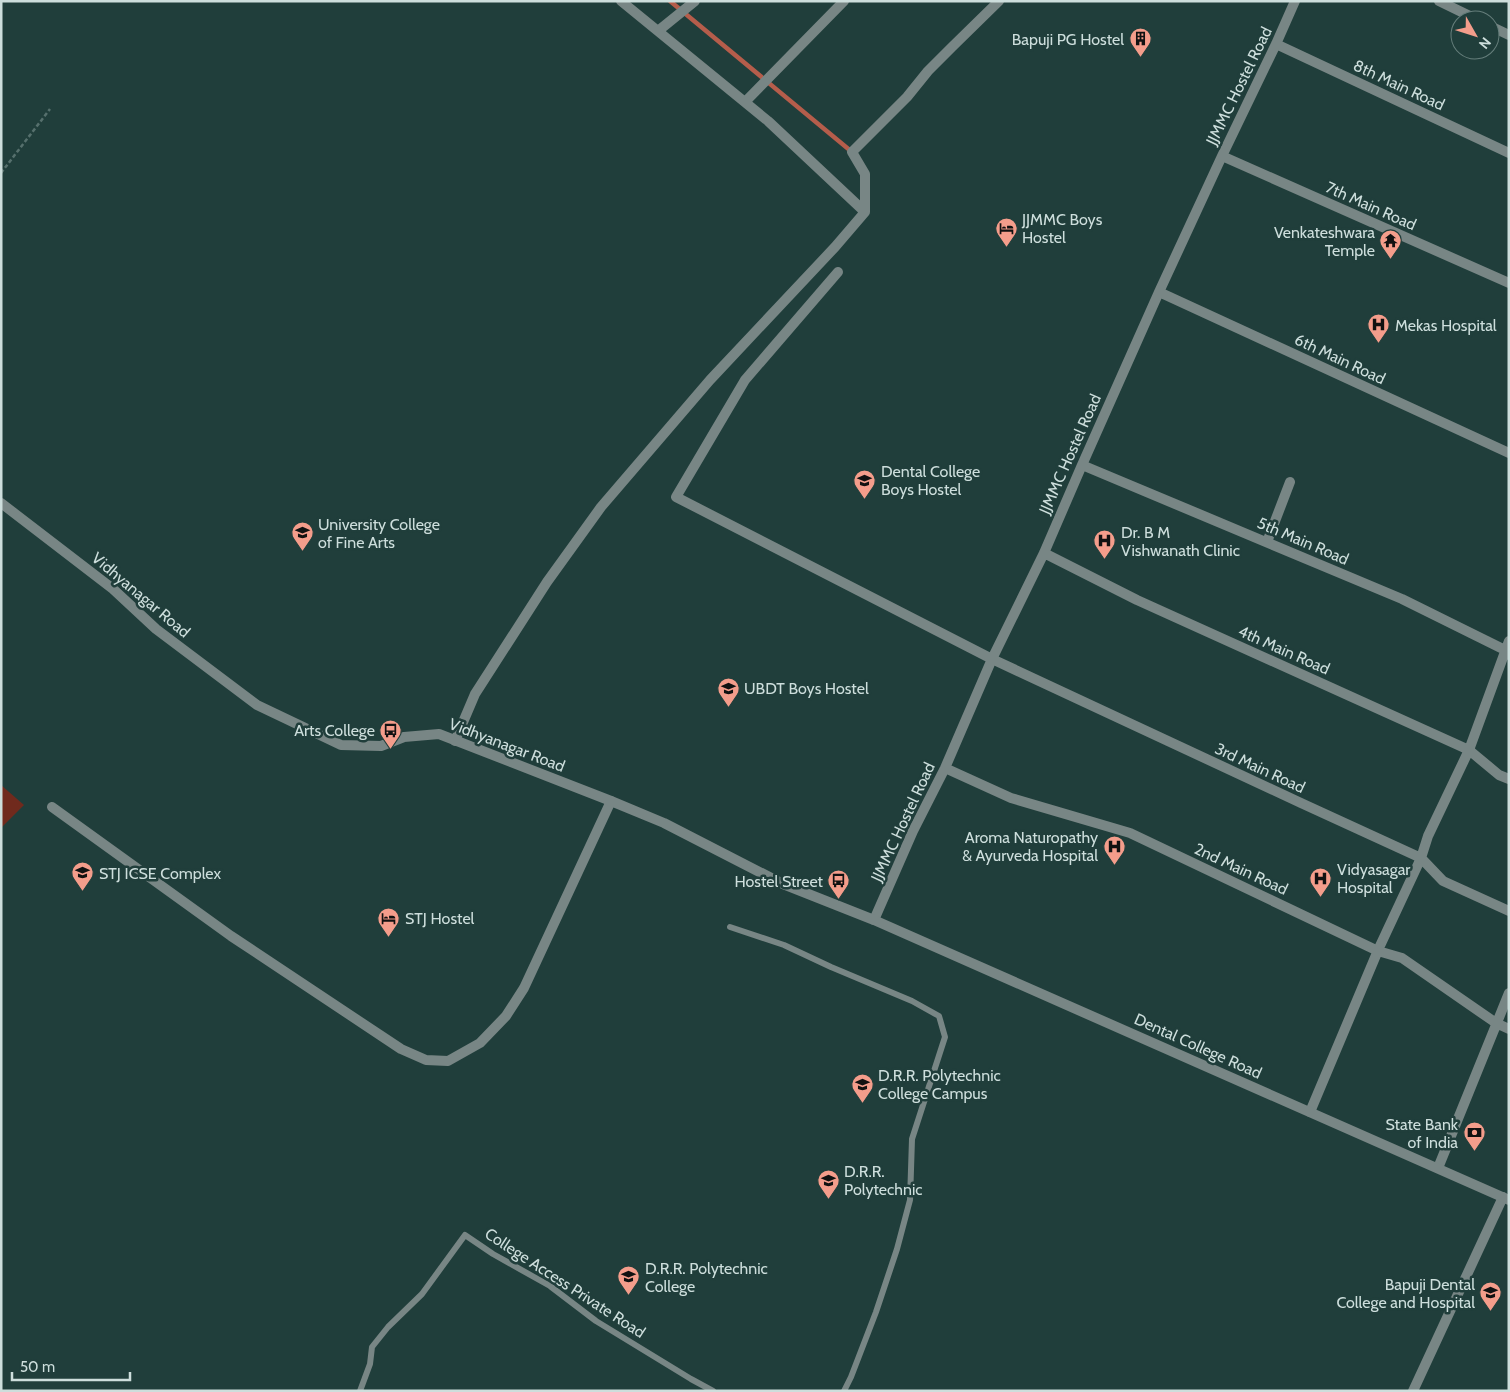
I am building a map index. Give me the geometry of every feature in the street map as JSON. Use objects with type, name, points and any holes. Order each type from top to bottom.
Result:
[{"type":"street","points":[[621,1],[768,120],[865,212]]},
{"type":"street","points":[[658,31],[695,1]]},
{"type":"street","points":[[745,102],[844,1]]},
{"type":"street","points":[[455,740],[475,694],[547,582],[600,507],[710,380],[835,248],[865,212],[865,174],[852,152],[907,97],[928,71],[999,1]]},
{"type":"street","name":"JJMMC Hostel Road","points":[[874,920],[913,830],[945,768],[992,659],[1044,554],[1159,292],[1295,1]]},
{"type":"street","points":[[1439,1],[1457,10]]},
{"type":"street","name":"8th Main Road","points":[[1276,44],[1509,153]]},
{"type":"street","name":"7th Main Road","points":[[1222,156],[1509,283]]},
{"type":"street","name":"3rd Main Road","points":[[838,272],[745,380],[676,497],[992,659],[1301,804],[1421,858],[1443,881],[1509,911]]},
{"type":"street","name":"6th Main Road","points":[[1159,292],[1509,453]]},
{"type":"street","name":"5th Main Road","points":[[1082,465],[1402,599],[1508,649]]},
{"type":"street","points":[[1267,542],[1290,482]]},
{"type":"street","name":"Vidhyanagar Road","points":[[1,503],[113,589],[156,629],[257,705],[341,745],[381,746],[404,737],[439,734],[664,823],[782,884],[874,920]]},
{"type":"street","name":"4th Main Road","points":[[1044,554],[1137,600],[1469,750],[1499,775],[1509,779]]},
{"type":"street","points":[[1310,1112],[1378,950],[1421,858],[1428,836],[1469,750],[1508,649]]},
{"type":"street","name":"2nd Main Road","points":[[945,768],[1011,798],[1130,833],[1378,950],[1402,958],[1496,1023],[1509,1029]]},
{"type":"street","points":[[52,807],[231,936],[401,1049],[426,1060],[448,1061],[480,1043],[506,1016],[519,995],[557,918],[611,801]]},
{"type":"street","name":"Dental College Road","points":[[874,920],[1506,1198]]},
{"type":"street","points":[[1438,1168],[1509,993]]},
{"type":"street","points":[[1413,1391],[1506,1198]]},
{"type":"lane","points":[[730,927],[784,945],[830,967],[912,1001],[939,1016],[945,1037],[912,1139],[910,1200],[898,1249],[869,1330],[844,1391]]},
{"type":"lane","name":"College Access Private Road","points":[[360,1391],[370,1364],[372,1347],[388,1327],[422,1294],[465,1235],[493,1254],[550,1286],[596,1321],[690,1379],[713,1391]]},
{"type":"path","points":[[1,173],[50,109]]},
{"type":"shaded area","points":[[1,785],[24,805],[1,828]]},
{"type":"waterway","points":[[670,1],[852,152]]},
{"type":"place","name":"Bapuji PG Hostel","points":[[1140,58]]},
{"type":"place","name":"JJMMC Boys Hostel","points":[[1006,247]]},
{"type":"place","name":"Venkateshwara Temple","points":[[1391,260]]},
{"type":"place","name":"Mekas Hospital","points":[[1379,344]]},
{"type":"place","name":"Dental College Boys Hostel","points":[[865,499]]},
{"type":"place","name":"University College of Fine Arts","points":[[302,552]]},
{"type":"place","name":"Dr. B M Vishwanath Clinic","points":[[1105,560]]},
{"type":"place","name":"UBDT Boys Hostel","points":[[728,707]]},
{"type":"place","name":"Arts College","points":[[391,749]]},
{"type":"place","name":"Aroma Naturopathy & Ayurveda Hospital","points":[[1114,865]]},
{"type":"place","name":"STJ ICSE Complex","points":[[83,892]]},
{"type":"place","name":"Vidyasagar Hospital","points":[[1321,897]]},
{"type":"place","name":"Hostel Street","points":[[839,900]]},
{"type":"place","name":"STJ Hostel","points":[[389,937]]},
{"type":"place","name":"D.R.R. Polytechnic College Campus","points":[[862,1103]]},
{"type":"place","name":"State Bank of India","points":[[1474,1152]]},
{"type":"place","name":"D.R.R. Polytechnic","points":[[828,1199]]},
{"type":"place","name":"D.R.R. Polytechnic College","points":[[629,1296]]},
{"type":"place","name":"Bapuji Dental College and Hospital","points":[[1491,1312]]}]
